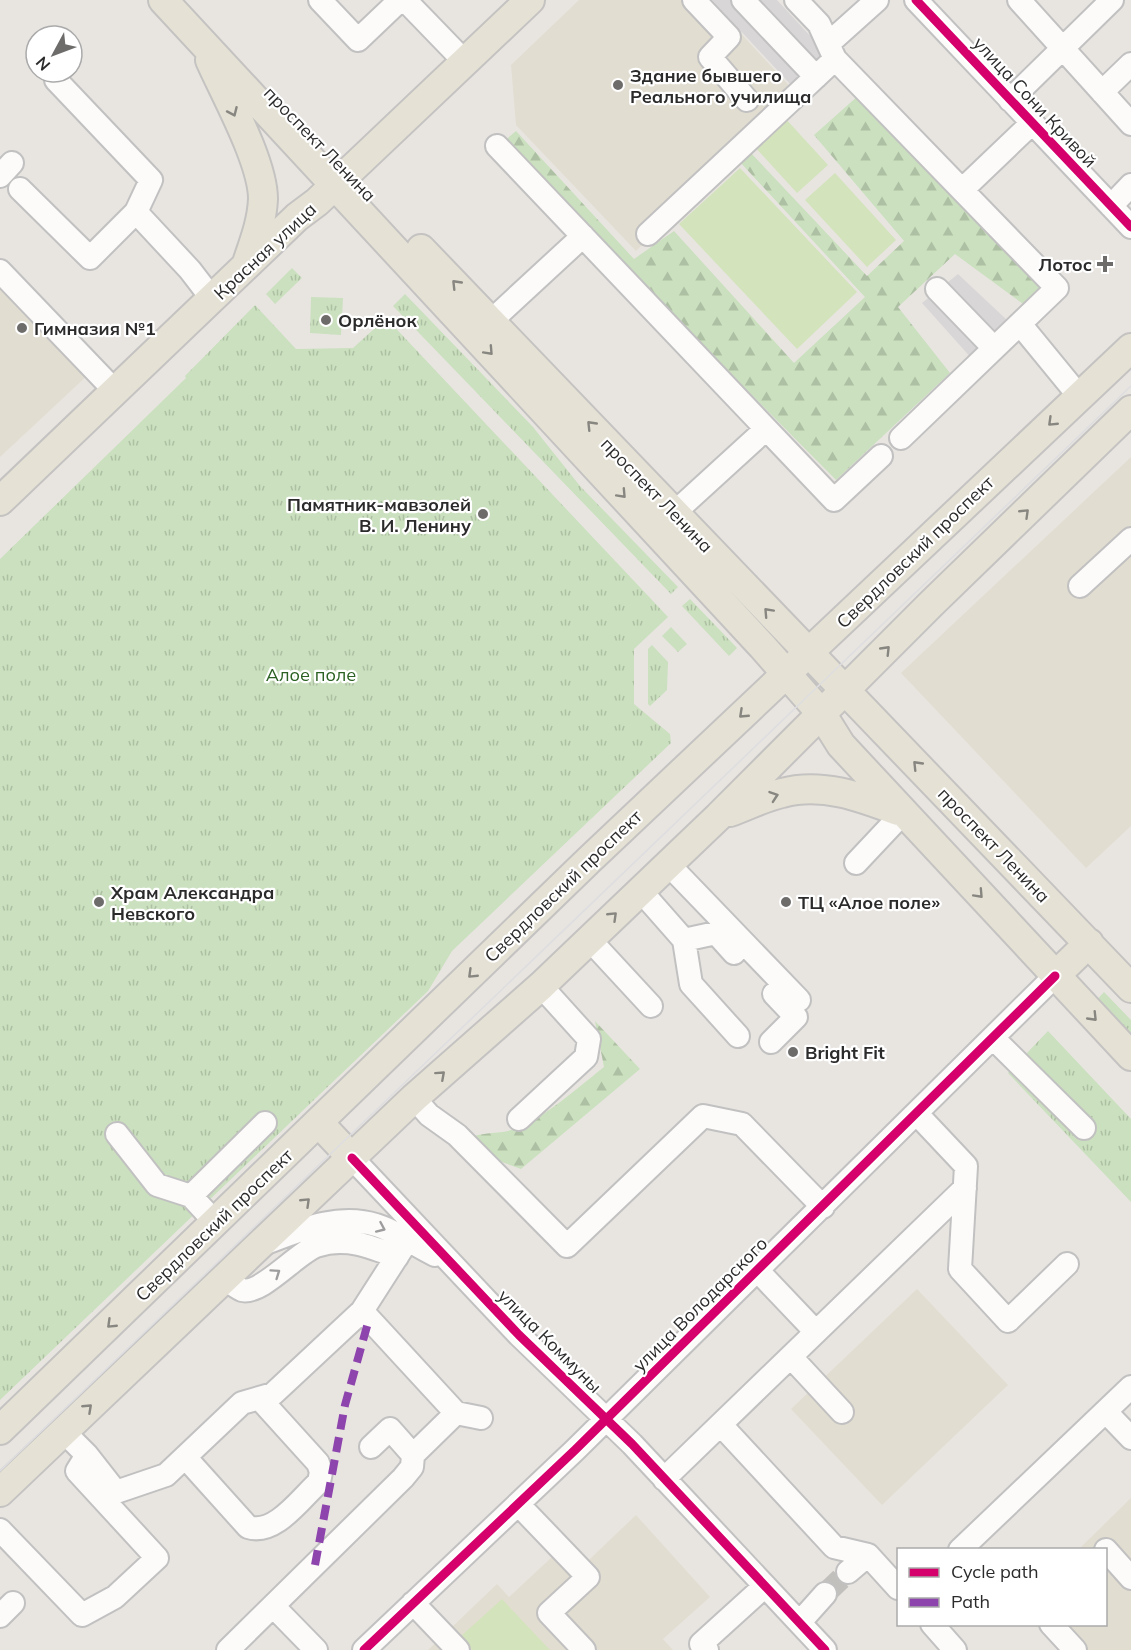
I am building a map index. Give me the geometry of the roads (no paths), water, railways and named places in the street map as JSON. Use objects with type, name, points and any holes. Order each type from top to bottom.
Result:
[{"type":"main road","name":"проспект Ленина","points":[[163,0],[342,178],[491,321],[1131,988]]},
{"type":"main road","name":"проспект Ленина","points":[[183,0],[821,713],[841,745],[1131,1056]]},
{"type":"main road","name":"Красная улица","points":[[0,501],[297,218],[531,0]]},
{"type":"main road","points":[[201,39],[260,177],[262,199],[259,228],[244,270]]},
{"type":"main road","name":"Свердловский проспект","points":[[0,1431],[589,860],[809,655],[1131,348]]},
{"type":"main road","points":[[0,1492],[226,1280],[414,1098],[541,986],[719,816],[844,690],[1131,410]]},
{"type":"main road","points":[[719,816],[781,793],[802,789],[831,790],[859,796],[903,813]]},
{"type":"main road","name":"улица Володарского","points":[[1055,976],[1089,943]]},
{"type":"main road","name":"улица Коммуны","points":[[319,1123],[352,1158]]},
{"type":"street","points":[[320,0],[358,40],[400,0]]},
{"type":"street","points":[[405,0],[465,63]]},
{"type":"street","points":[[694,0],[729,38],[710,57],[747,100]]},
{"type":"street","points":[[743,0],[816,77]]},
{"type":"street","points":[[796,0],[819,24],[832,51],[1057,288],[901,438]]},
{"type":"street","points":[[648,234],[816,77],[832,51],[876,0]]},
{"type":"street","name":"улица Сони Кривой","points":[[916,0],[1131,227]]},
{"type":"street","points":[[1019,0],[1131,124]]},
{"type":"street","points":[[1010,100],[1112,0]]},
{"type":"street","points":[[1102,92],[1131,64]]},
{"type":"street","points":[[20,189],[90,258],[136,212],[152,180],[60,84]]},
{"type":"street","points":[[962,190],[1032,123]]},
{"type":"street","points":[[497,146],[834,500],[881,456]]},
{"type":"street","points":[[1111,206],[1131,184]]},
{"type":"street","points":[[136,212],[190,270],[213,300]]},
{"type":"street","points":[[491,321],[583,236]]},
{"type":"street","points":[[0,271],[116,392]]},
{"type":"street","points":[[937,289],[994,348]]},
{"type":"street","points":[[1020,324],[1079,396]]},
{"type":"street","points":[[674,513],[766,429]]},
{"type":"street","points":[[1080,586],[1131,540]]},
{"type":"street","points":[[856,863],[903,813]]},
{"type":"street","points":[[668,864],[799,1000]]},
{"type":"street","points":[[640,890],[684,940],[691,984],[738,1036]]},
{"type":"street","points":[[684,940],[716,933],[796,1017],[771,1042]]},
{"type":"street","points":[[589,939],[651,1006]]},
{"type":"street","name":"улица Володарского","points":[[364,1650],[606,1420],[1055,976]]},
{"type":"street","points":[[519,1119],[586,1057],[589,1039],[541,986]]},
{"type":"street","points":[[993,1038],[1084,1128]]},
{"type":"street","points":[[414,1098],[429,1115],[457,1135],[567,1246],[703,1116],[742,1124],[823,1207]]},
{"type":"street","points":[[916,1114],[966,1166],[960,1269],[1008,1322],[1067,1264]]},
{"type":"street","points":[[191,1196],[265,1123]]},
{"type":"street","points":[[117,1134],[157,1185],[191,1196],[216,1223]]},
{"type":"street","name":"улица Коммуны","points":[[352,1158],[450,1262],[664,1479],[825,1650]]},
{"type":"street","points":[[664,1479],[965,1188]]},
{"type":"street","points":[[264,1243],[308,1227],[335,1222],[376,1225],[402,1249]]},
{"type":"street","points":[[226,1280],[242,1290],[255,1288],[316,1246],[347,1242],[402,1249],[450,1262]]},
{"type":"street","points":[[63,1431],[87,1455],[116,1492],[166,1475],[242,1403],[260,1400],[273,1394],[362,1311],[402,1249]]},
{"type":"street","points":[[758,1271],[816,1332]]},
{"type":"street","points":[[362,1311],[456,1413],[481,1418]]},
{"type":"street","points":[[791,1357],[842,1412]]},
{"type":"street","points":[[962,1548],[1131,1387]]},
{"type":"street","points":[[185,1457],[248,1527],[257,1530],[272,1525],[319,1482],[321,1472],[318,1463],[260,1400]]},
{"type":"street","points":[[1106,1412],[1131,1438]]},
{"type":"street","points":[[228,1650],[403,1478],[412,1467],[413,1455],[456,1413]]},
{"type":"street","points":[[721,1425],[834,1547],[868,1555],[897,1587]]},
{"type":"street","points":[[370,1447],[390,1430],[413,1455]]},
{"type":"street","points":[[0,1530],[82,1615],[115,1597],[158,1558],[77,1471],[87,1455]]},
{"type":"street","points":[[518,1504],[588,1577],[549,1613],[584,1650]]},
{"type":"street","points":[[1107,1553],[1131,1578]]},
{"type":"street","points":[[848,1572],[868,1555]]},
{"type":"street","points":[[707,1650],[701,1644],[765,1586]]},
{"type":"street","points":[[800,1622],[825,1594]]},
{"type":"street","points":[[413,1603],[458,1650]]},
{"type":"street","points":[[273,1606],[316,1650]]},
{"type":"street","points":[[934,1626],[955,1650]]},
{"type":"street","points":[[1053,1626],[1075,1650]]},
{"type":"tunnel","points":[[825,1594],[848,1572]]},
{"type":"tram line","points":[[0,1471],[1131,386]]},
{"type":"place","name":"Здание бывшего Реального училища","points":[[618,85]]},
{"type":"place","name":"Лотос","points":[[1105,264]]},
{"type":"place","name":"Орлёнок","points":[[326,320]]},
{"type":"place","name":"Гимназия №1","points":[[22,328]]},
{"type":"place","name":"Памятник-мавзолей В. И. Ленину","points":[[483,514]]},
{"type":"place","name":"Храм Александра Невского","points":[[99,902]]},
{"type":"place","name":"ТЦ «Алое поле»","points":[[786,902]]},
{"type":"place","name":"Bright Fit","points":[[793,1052]]},
{"type":"park label","name":"Алое поле","points":[[311,674]]}]
